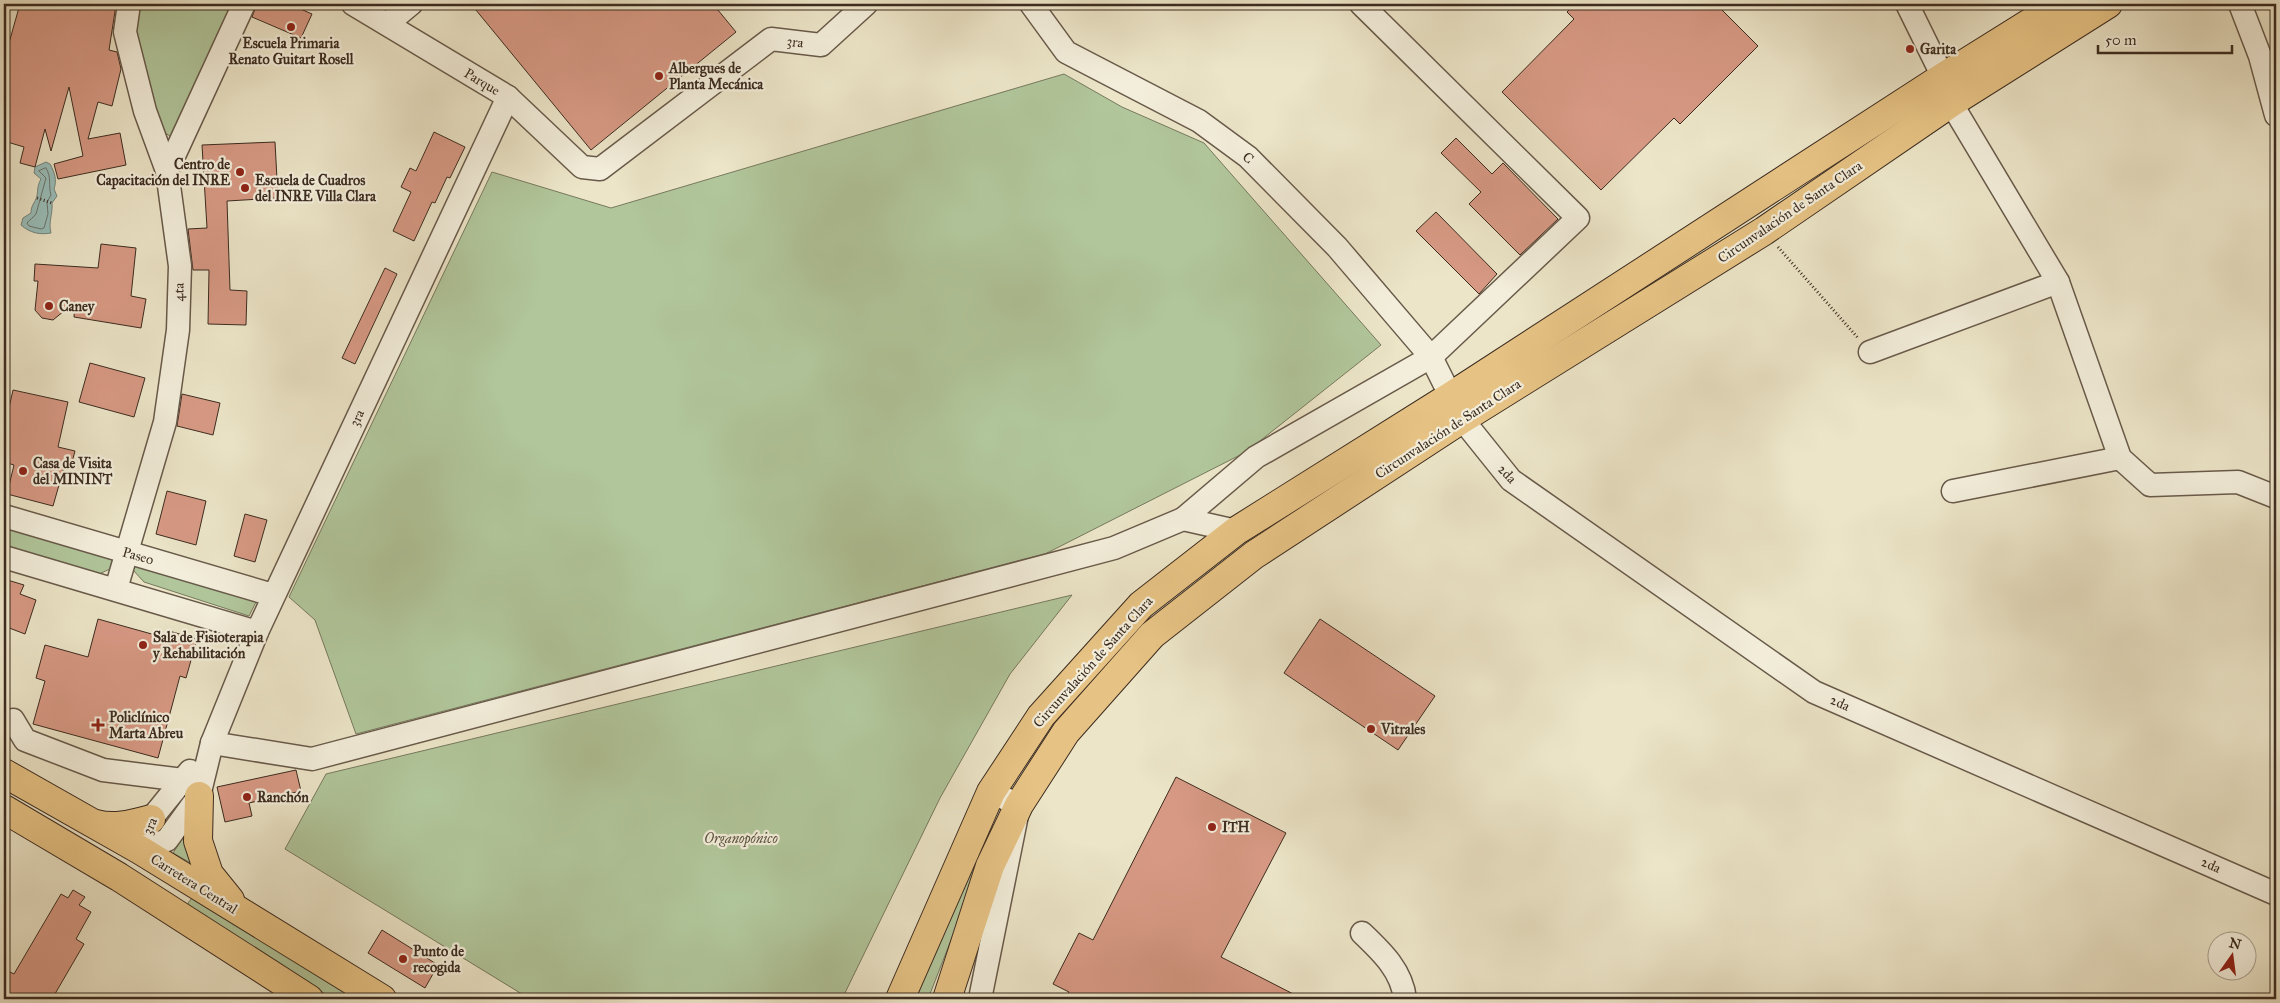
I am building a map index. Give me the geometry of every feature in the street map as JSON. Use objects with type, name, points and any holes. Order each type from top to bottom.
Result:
[{"type":"main road","name":"Circunvalación de Santa Clara","points":[[947,999],[990,866],[1019,804],[1066,732],[1152,635],[1254,555],[1457,407],[1943,77],[2060,4]]},
{"type":"main road","name":"Circunvalación de Santa Clara","points":[[900,999],[991,792],[1040,716],[1141,605],[1236,531],[1764,232],[1951,102],[2108,4]]},
{"type":"main road","name":"Carretera Central","points":[[4,773],[86,822],[140,850],[382,999]]},
{"type":"main road","points":[[191,788],[198,841],[209,874],[241,912]]},
{"type":"main road","points":[[4,809],[118,877],[293,995]]},
{"type":"main road","points":[[86,822],[105,827],[123,826],[150,819]]},
{"type":"main road","points":[[118,877],[140,850]]},
{"type":"street","name":"4ta","points":[[116,589],[165,422],[178,330],[180,266],[167,171],[145,110],[125,32],[129,4]]},
{"type":"street","points":[[167,171],[244,4]]},
{"type":"street","name":"Parque","points":[[353,4],[508,97],[582,167],[600,169]]},
{"type":"street","points":[[387,24],[411,4]]},
{"type":"street","name":"3ra","points":[[600,169],[771,39],[821,45],[866,4]]},
{"type":"street","name":"C","points":[[1031,4],[1066,52],[1199,121],[1248,157],[1337,246],[1431,357],[1457,407]]},
{"type":"street","points":[[212,743],[312,759],[1114,548],[1183,519],[1256,457],[1431,357],[1578,218],[1361,4]]},
{"type":"street","points":[[1907,4],[1943,77]]},
{"type":"street","points":[[2240,4],[2260,56],[2276,115]]},
{"type":"street","name":"3ra","points":[[140,850],[167,840],[212,743],[273,595],[508,97]]},
{"type":"street","points":[[1951,102],[2058,282],[2120,458],[2150,486],[2238,482],[2276,497]]},
{"type":"street","points":[[1870,352],[2058,282]]},
{"type":"street","name":"2da","points":[[1457,407],[1511,480],[1814,692],[2276,894]]},
{"type":"street","points":[[1953,491],[2120,458]]},
{"type":"street","name":"Paseo","points":[[4,516],[273,595]]},
{"type":"street","points":[[1183,519],[1236,531]]},
{"type":"street","points":[[4,556],[257,632]]},
{"type":"street","points":[[13,720],[25,740],[103,770],[191,788]]},
{"type":"street","name":"3ra","points":[[140,850],[150,819],[191,788]]},
{"type":"street","points":[[980,999],[1019,804],[991,792]]},
{"type":"street","points":[[1362,933],[1387,958],[1404,986],[1405,999]]},
{"type":"path","points":[[37,198],[52,203]]},
{"type":"path","points":[[1764,232],[1870,352]]},
{"type":"green space","points":[[137,4],[239,4],[174,135],[170,136],[165,133],[152,108],[134,22]]},
{"type":"green space","points":[[1064,74],[1122,107],[1204,143],[1381,345],[1246,452],[1045,554],[356,734],[315,620],[289,597],[492,172],[611,208]]},
{"type":"green space","points":[[4,523],[114,558],[112,568],[95,576],[4,549]]},
{"type":"green space","points":[[136,563],[256,602],[249,616],[144,582],[133,570]]},
{"type":"green space","name":"Organopónico","points":[[1072,595],[1010,674],[940,798],[842,999],[530,999],[285,849],[326,774]]},
{"type":"green space","points":[[999,817],[928,999],[915,999],[974,856]]},
{"type":"green space","points":[[186,833],[196,866],[173,853]]},
{"type":"green space","points":[[198,896],[364,999],[334,999],[188,911],[188,903],[192,898]]},
{"type":"water","points":[[46,162],[50,164],[54,173],[54,189],[57,196],[52,203],[51,233],[43,234],[32,232],[21,225],[23,218],[31,213],[37,196],[41,179],[34,173],[35,167]]},
{"type":"building","points":[[20,4],[116,5],[109,50],[117,52],[121,69],[112,106],[98,102],[88,139],[120,133],[126,165],[58,179],[54,164],[83,156],[69,87],[51,151],[45,129],[35,167],[20,163],[24,147],[4,141],[4,42],[9,43]]},
{"type":"building","name":"Escuela Primaria Renato Guitart Rosell","points":[[257,4],[289,4],[312,14],[301,38],[252,17]]},
{"type":"building","name":"Albergues de Planta Mecánica","points":[[471,4],[713,4],[736,32],[591,150]]},
{"type":"building","points":[[1575,4],[1716,4],[1758,46],[1680,124],[1674,118],[1601,190],[1502,92],[1574,19],[1567,12]]},
{"type":"building","points":[[434,132],[465,147],[450,178],[447,177],[435,203],[432,202],[414,241],[393,231],[411,192],[401,187],[410,168],[416,171]]},
{"type":"building","points":[[1456,138],[1492,174],[1503,163],[1558,219],[1520,255],[1469,204],[1481,192],[1441,153]]},
{"type":"building","points":[[275,142],[278,198],[227,201],[230,290],[247,291],[246,325],[208,324],[209,270],[193,270],[188,229],[207,228],[202,145]]},
{"type":"building","points":[[1436,212],[1497,274],[1479,294],[1416,231]]},
{"type":"building","points":[[101,244],[136,248],[131,296],[146,299],[141,328],[74,317],[75,302],[53,320],[42,318],[35,310],[38,281],[34,281],[35,264],[98,268]]},
{"type":"building","points":[[385,268],[397,274],[355,364],[342,358]]},
{"type":"building","points":[[90,363],[145,378],[134,417],[79,402]]},
{"type":"building","points":[[13,390],[68,402],[58,447],[75,451],[71,466],[65,464],[53,506],[7,494],[14,465],[4,462],[4,430]]},
{"type":"building","points":[[182,394],[220,403],[213,435],[177,426]]},
{"type":"building","points":[[167,491],[206,501],[196,545],[156,534]]},
{"type":"building","points":[[245,514],[267,520],[255,562],[234,556]]},
{"type":"building","points":[[4,579],[24,585],[20,594],[36,600],[25,634],[4,626]]},
{"type":"building","points":[[98,619],[166,638],[169,631],[197,639],[186,678],[180,676],[158,758],[33,724],[45,681],[36,678],[45,645],[88,657]]},
{"type":"building","points":[[1320,619],[1435,696],[1398,750],[1284,673]]},
{"type":"building","name":"Ranchón","points":[[296,770],[301,791],[249,803],[252,816],[225,822],[217,787]]},
{"type":"building","points":[[1176,777],[1286,833],[1221,957],[1303,999],[1065,999],[1069,992],[1053,984],[1079,933],[1093,940]]},
{"type":"building","points":[[73,890],[85,897],[79,905],[91,912],[76,939],[84,944],[52,999],[4,999],[4,969],[14,974],[61,894],[68,898]]},
{"type":"building","name":"Punto de recogida","points":[[382,930],[438,965],[425,988],[368,953]]},
{"type":"place","name":"Escuela Primaria Renato Guitart Rosell","points":[[291,27]]},
{"type":"place","name":"Garita","points":[[1910,49]]},
{"type":"place","name":"Albergues de Planta Mecánica","points":[[659,76]]},
{"type":"place","name":"Centro de Capacitación del INRE","points":[[240,172]]},
{"type":"place","name":"Escuela de Cuadros del INRE Villa Clara","points":[[245,188]]},
{"type":"place","name":"Caney","points":[[49,306]]},
{"type":"place","name":"Casa de Visita del MININT","points":[[23,471]]},
{"type":"place","name":"Sala de Fisioterapia y Rehabilitación","points":[[143,645]]},
{"type":"place","name":"Policlínico Marta Abreu","points":[[98,725]]},
{"type":"place","name":"Vitrales","points":[[1371,729]]},
{"type":"place","name":"Ranchón","points":[[247,797]]},
{"type":"place","name":"ITH","points":[[1212,827]]},
{"type":"place","name":"Punto de recogida","points":[[403,959]]}]
